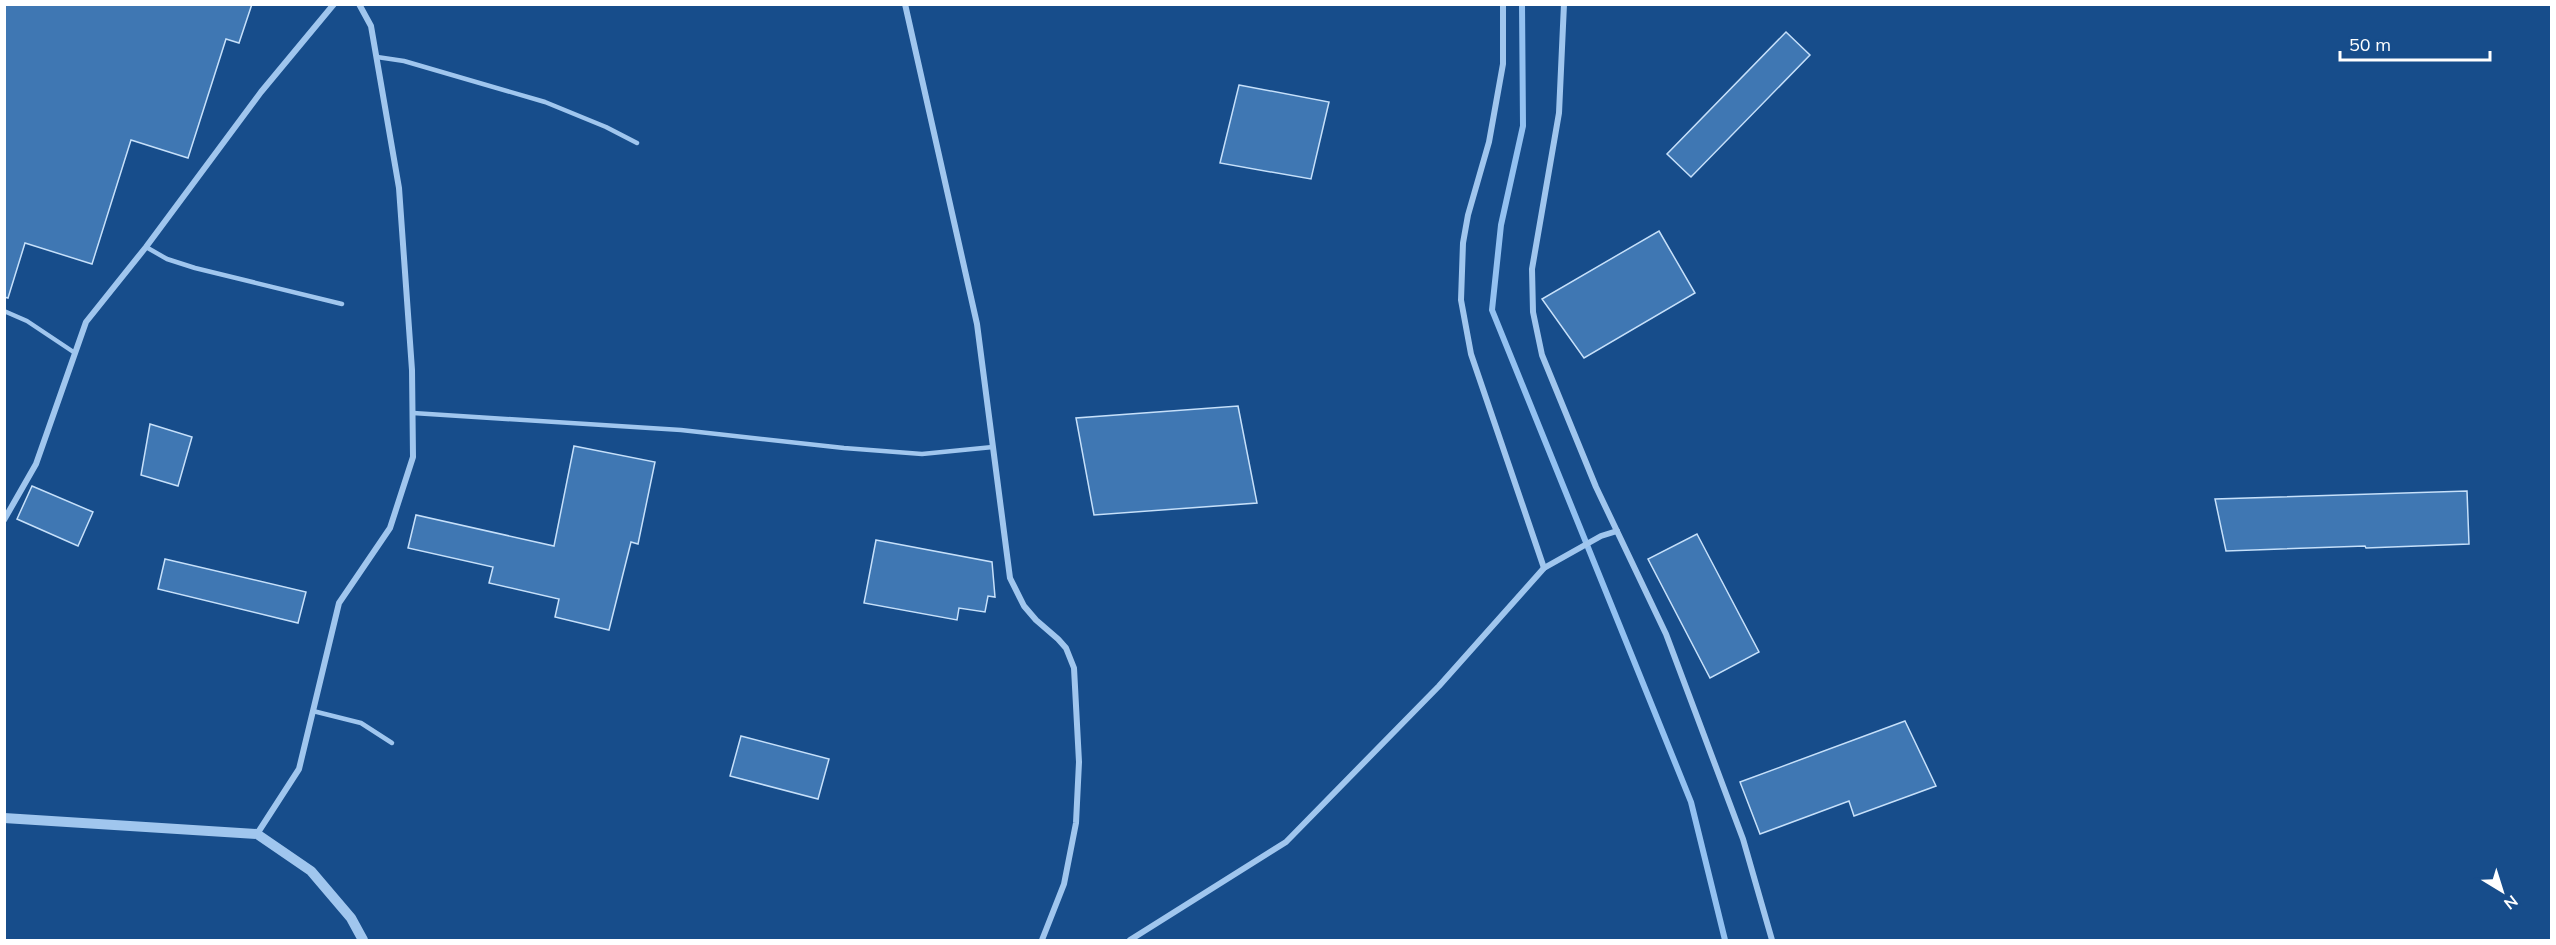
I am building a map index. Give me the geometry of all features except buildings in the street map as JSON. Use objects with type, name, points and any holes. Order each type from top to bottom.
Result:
[{"type":"street","points":[[4,520],[36,464],[86,322],[146,247],[261,92],[334,4]]},
{"type":"street","points":[[257,834],[299,769],[339,603],[390,528],[404,491],[413,457],[412,370],[399,188],[371,26],[359,4]]},
{"type":"street","points":[[905,4],[977,324],[1010,578],[1024,606],[1066,648],[1074,668],[1079,762],[1076,823],[1064,884],[1042,940]]},
{"type":"street","points":[[1503,4],[1503,64],[1489,142],[1465,234],[1461,300],[1470,354],[1544,568]]},
{"type":"street","points":[[1564,4],[1559,113],[1553,159],[1535,247],[1532,291],[1533,312],[1542,355],[1617,531],[1666,634],[1679,667],[1743,839],[1772,940]]},
{"type":"street","points":[[1130,940],[1286,842],[1439,686],[1544,568],[1561,556],[1601,536],[1617,531]]},
{"type":"street","points":[[4,818],[257,834],[311,871],[351,918],[363,940]]},
{"type":"lane","points":[[376,57],[404,61],[545,102],[638,143]]},
{"type":"lane","points":[[146,247],[167,259],[195,268],[342,304]]},
{"type":"lane","points":[[4,311],[27,321],[75,353]]},
{"type":"lane","points":[[412,413],[681,430],[922,454],[993,447]]},
{"type":"lane","points":[[313,711],[361,723],[392,743]]},
{"type":"waterway","points":[[1522,4],[1523,126],[1501,225],[1492,310],[1691,802],[1725,940]]}]
